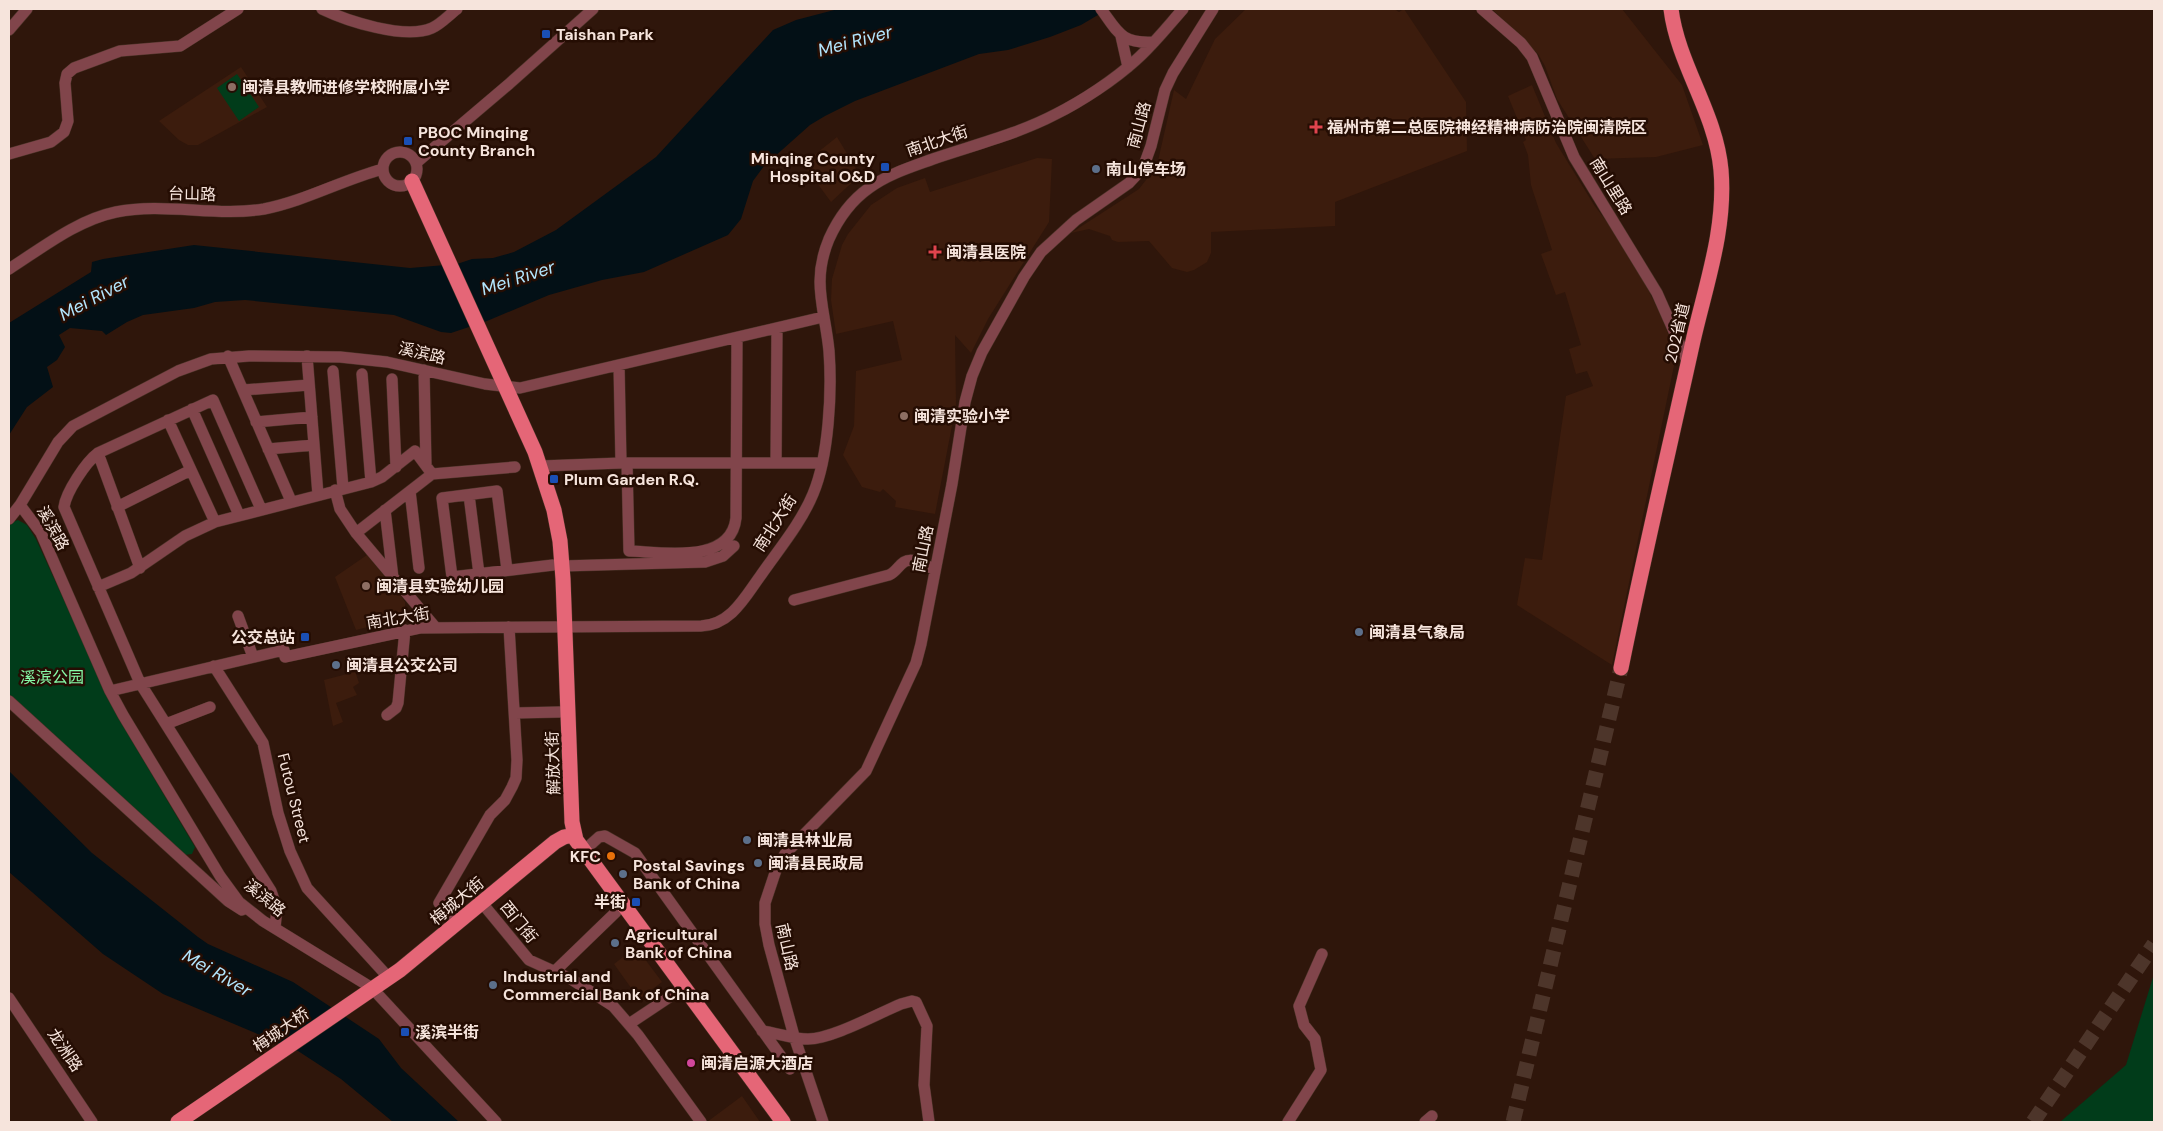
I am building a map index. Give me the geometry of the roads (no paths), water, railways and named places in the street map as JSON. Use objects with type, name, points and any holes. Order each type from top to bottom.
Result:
[{"type":"main road","name":"202省道","points":[[1621,668],[1652,518],[1717,241],[1721,182],[1719,159],[1713,136],[1678,46],[1671,9]]},
{"type":"main road","name":"解放大街","points":[[409,183],[502,387],[541,466],[554,510],[572,822],[569,836]]},
{"type":"main road","name":"解放大街","points":[[502,387],[536,477],[558,565]]},
{"type":"main road","name":"解放大街","points":[[561,628],[560,712],[569,836],[576,858],[677,992],[771,1122]]},
{"type":"main road","name":"解放大街","points":[[569,836],[583,851],[783,1122]]},
{"type":"main road","name":"梅城大街","points":[[367,992],[389,978],[456,925],[555,842],[569,836]]},
{"type":"main road","name":"梅城大桥","points":[[178,1122],[367,992]]},
{"type":"street","points":[[9,30],[27,9]]},
{"type":"street","points":[[9,154],[51,142],[64,132],[68,121],[65,83],[70,70],[120,51],[174,47],[186,44],[238,9]]},
{"type":"street","points":[[322,9],[342,19],[359,24],[412,31],[433,28],[456,9]]},
{"type":"street","points":[[416,163],[509,84],[592,9]]},
{"type":"street","points":[[1101,9],[1118,33],[1128,67]]},
{"type":"street","name":"南北大街","points":[[110,691],[284,650],[285,657],[405,630],[436,628],[709,626],[724,619],[739,605],[799,519],[813,494],[826,434],[830,386],[828,346],[820,283],[825,250],[841,219],[862,193],[878,181],[903,170],[1020,130],[1055,115],[1128,67],[1154,42],[1183,9]]},
{"type":"street","name":"南山路","points":[[823,1122],[794,1036],[765,930],[764,911],[768,892],[776,870],[785,854],[856,784],[870,765],[916,663],[935,570],[965,402],[972,376],[982,352],[1024,277],[1041,252],[1076,220],[1129,183],[1142,168],[1151,146],[1166,90],[1173,73],[1212,9]]},
{"type":"street","name":"南山里路","points":[[1482,9],[1521,43],[1532,57],[1574,157],[1657,292],[1688,363]]},
{"type":"street","points":[[1118,33],[1135,41],[1154,42]]},
{"type":"street","points":[[396,152],[407,153],[416,163],[416,171],[409,183],[396,186],[386,180],[382,169],[386,158],[396,152]]},
{"type":"street","name":"台山路","points":[[9,269],[67,232],[107,214],[137,210],[261,209],[286,204],[382,169]]},
{"type":"street","name":"溪滨路","points":[[496,1122],[383,997],[367,992],[263,921],[239,902],[220,876],[110,691],[41,533],[20,505],[58,442],[73,426],[178,371],[211,359],[228,356],[307,356],[387,362],[502,387],[520,388],[823,317]]},
{"type":"street","points":[[776,329],[776,463]]},
{"type":"street","points":[[619,365],[629,551],[696,553],[717,547],[733,531],[736,518],[737,338]]},
{"type":"street","points":[[228,356],[290,501]]},
{"type":"street","points":[[307,356],[318,494]]},
{"type":"street","points":[[356,533],[410,491],[429,470],[424,370]]},
{"type":"street","points":[[333,371],[340,509],[356,533],[436,628]]},
{"type":"street","points":[[362,374],[371,482]]},
{"type":"street","points":[[392,379],[396,467]]},
{"type":"street","points":[[243,390],[309,385]]},
{"type":"street","points":[[261,509],[213,400],[98,453],[89,461],[67,496],[64,507],[140,683],[271,891],[277,908],[275,928]]},
{"type":"street","points":[[192,409],[239,515]]},
{"type":"street","points":[[256,422],[312,417]]},
{"type":"street","points":[[168,420],[215,522]]},
{"type":"street","points":[[268,449],[314,445]]},
{"type":"street","points":[[98,587],[140,568],[185,536],[215,522],[290,501],[371,482],[396,467],[415,451],[429,470]]},
{"type":"street","points":[[98,453],[140,568]]},
{"type":"street","points":[[541,466],[624,463],[821,463]]},
{"type":"street","points":[[429,470],[515,467]]},
{"type":"street","points":[[117,507],[191,470]]},
{"type":"street","points":[[410,491],[419,568]]},
{"type":"street","points":[[507,570],[497,491],[442,498],[452,577],[558,565],[705,562],[723,556],[734,546]]},
{"type":"street","points":[[469,495],[479,574]]},
{"type":"street","points":[[9,519],[20,505]]},
{"type":"street","points":[[385,510],[393,578]]},
{"type":"street","points":[[794,600],[888,575],[910,560],[935,570]]},
{"type":"street","points":[[238,616],[253,657]]},
{"type":"street","points":[[456,925],[439,904],[486,821],[504,800],[516,778],[517,760],[509,628]]},
{"type":"street","points":[[387,715],[396,708],[398,703],[405,630]]},
{"type":"street","name":"Futou Street","points":[[214,666],[263,743],[278,813],[290,851],[307,888],[389,978]]},
{"type":"street","points":[[9,701],[228,902],[263,921]]},
{"type":"street","points":[[166,724],[210,707]]},
{"type":"street","points":[[514,713],[560,712]]},
{"type":"street","points":[[589,846],[605,836],[635,853],[790,1069]]},
{"type":"street","name":"西门街","points":[[482,903],[529,960],[571,979],[605,1000],[629,1024],[701,1122]]},
{"type":"street","points":[[554,972],[616,912]]},
{"type":"street","points":[[1288,1122],[1321,1070],[1315,1039],[1301,1019],[1299,1006],[1322,954]]},
{"type":"street","points":[[629,1024],[677,992]]},
{"type":"street","name":"龙洲路","points":[[9,998],[92,1122]]},
{"type":"street","points":[[762,1031],[804,1039],[816,1038],[833,1033],[901,1004],[916,1002],[927,1026],[924,1085],[929,1122]]},
{"type":"water","name":"Mei River","points":[[838,9],[1108,9],[1081,25],[1050,37],[1008,50],[979,54],[855,101],[825,116],[810,125],[764,166],[753,181],[741,219],[728,235],[644,272],[602,280],[549,295],[487,321],[451,333],[441,332],[394,315],[245,300],[215,302],[194,308],[143,315],[106,335],[102,331],[70,328],[59,335],[65,347],[57,360],[47,367],[53,387],[27,407],[9,435],[9,323],[91,272],[92,262],[194,245],[410,268],[457,264],[472,259],[493,258],[514,252],[556,230],[656,157],[773,30],[796,20]]},
{"type":"water","name":"Mei River","points":[[9,771],[92,853],[198,937],[208,944],[293,982],[379,1039],[401,1068],[459,1122],[393,1122],[341,1079],[298,1051],[163,994],[103,954],[9,872]]},
{"type":"tunnel","points":[[1513,1122],[1621,668]]},
{"type":"tunnel","points":[[2033,1122],[2154,944]]},
{"type":"place","name":"Taishan Park","points":[[546,34]]},
{"type":"place","name":"闽清县教师进修学校附属小学","points":[[232,87]]},
{"type":"place","name":"福州市第二总医院神经精神病防治院闽清院区","points":[[1316,127]]},
{"type":"place","name":"PBOC Minqing County Branch","points":[[408,141]]},
{"type":"place","name":"Minqing County Hospital O&D","points":[[885,167]]},
{"type":"place","name":"南山停车场","points":[[1096,169]]},
{"type":"place","name":"闽清县医院","points":[[935,252]]},
{"type":"place","name":"闽清实验小学","points":[[904,416]]},
{"type":"place","name":"Plum Garden R.Q.","points":[[554,479]]},
{"type":"place","name":"闽清县实验幼儿园","points":[[366,586]]},
{"type":"place","name":"闽清县气象局","points":[[1359,632]]},
{"type":"place","name":"公交总站","points":[[305,637]]},
{"type":"place","name":"闽清县公交公司","points":[[336,665]]},
{"type":"place","name":"闽清县林业局","points":[[747,840]]},
{"type":"place","name":"KFC","points":[[611,856]]},
{"type":"place","name":"闽清县民政局","points":[[758,863]]},
{"type":"place","name":"Postal Savings Bank of China","points":[[623,874]]},
{"type":"place","name":"半街","points":[[636,902]]},
{"type":"place","name":"Agricultural Bank of China","points":[[615,943]]},
{"type":"place","name":"Industrial and Commercial Bank of China","points":[[493,985]]},
{"type":"place","name":"溪滨半街","points":[[405,1032]]},
{"type":"place","name":"闽清启源大酒店","points":[[691,1063]]},
{"type":"park label","name":"溪滨公园","points":[[52,677]]}]
